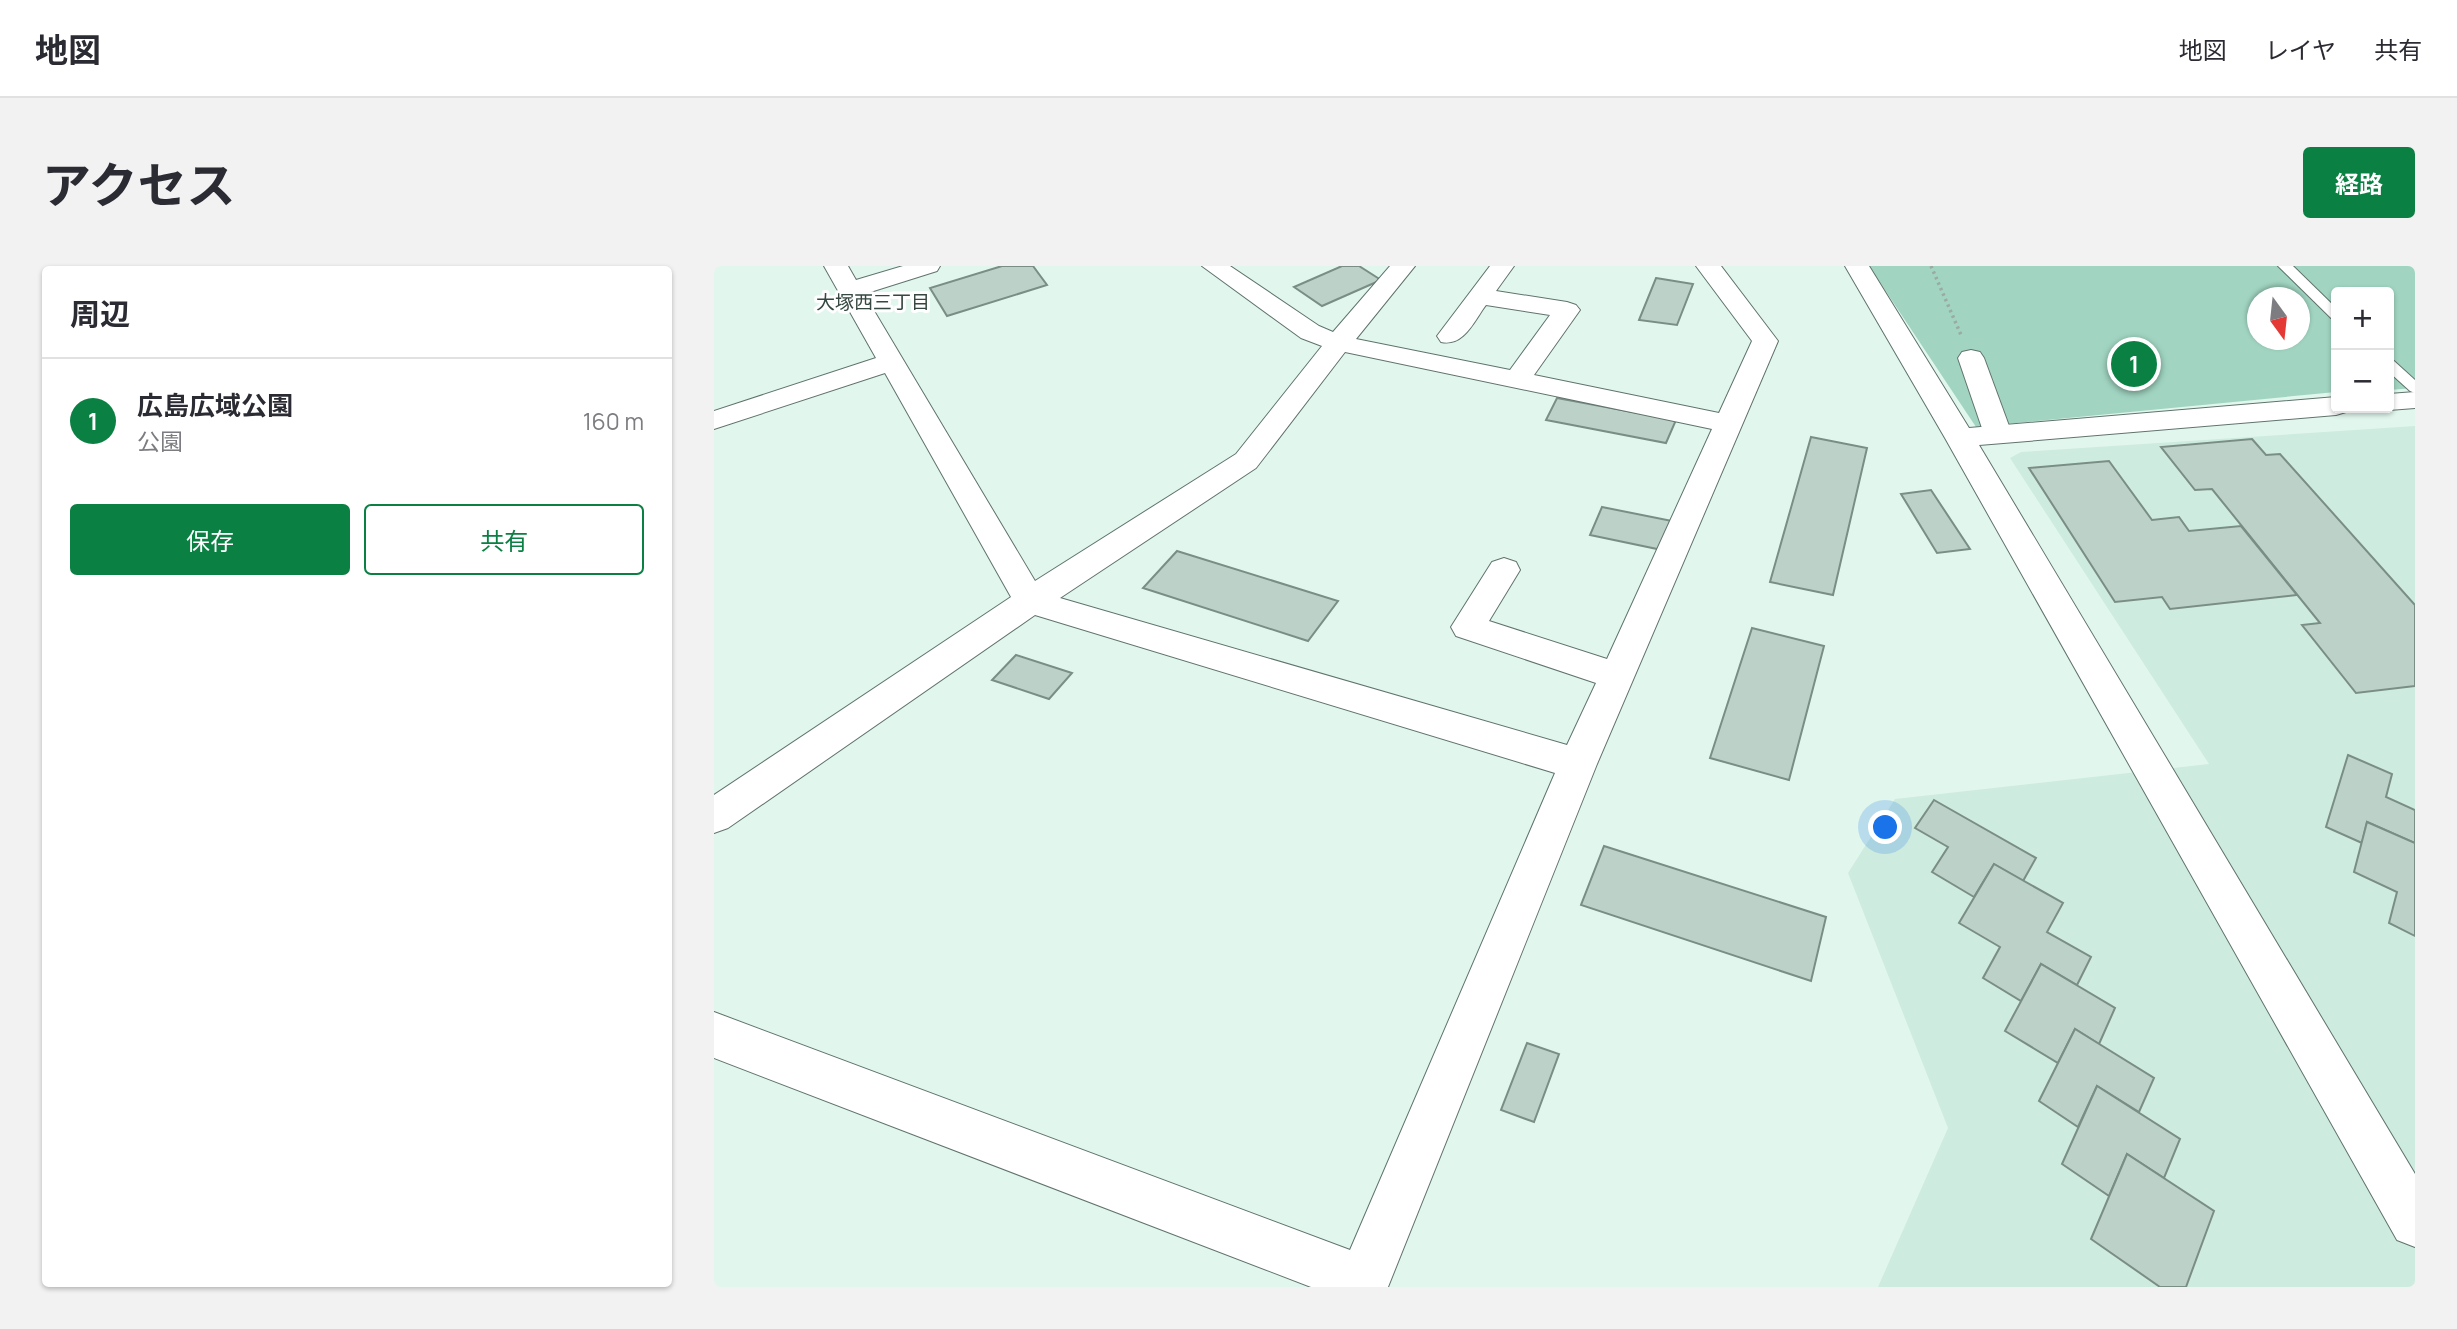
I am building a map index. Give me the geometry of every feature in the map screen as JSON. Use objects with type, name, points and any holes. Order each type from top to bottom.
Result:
[{"type":"street","points":[[928,266],[843,278],[1030,601],[1578,764]]},
{"type":"street","points":[[1214,266],[1310,332],[1338,343],[1728,424]]},
{"type":"street","points":[[714,816],[1030,601],[1245,461],[1403,266]]},
{"type":"street","points":[[1450,336],[1502,266]]},
{"type":"street","points":[[714,1035],[1362,1284],[1578,764],[1765,341],[1708,266]]},
{"type":"street","points":[[1857,266],[1979,436],[2415,1222]]},
{"type":"street","points":[[1480,296],[1567,310],[1517,380]]},
{"type":"street","points":[[1971,358],[1979,436]]},
{"type":"street","points":[[714,420],[892,362]]},
{"type":"street","points":[[2394,402],[2415,400]]},
{"type":"street","points":[[1979,436],[2331,406]]},
{"type":"street","points":[[1504,570],[1468,627],[1618,676]]},
{"type":"lane","points":[[2285,266],[2331,310]]},
{"type":"lane","points":[[2394,369],[2415,388]]},
{"type":"path","points":[[1931,266],[1971,358]]},
{"type":"shaded area","points":[[2415,426],[2415,1287],[1878,1287],[1948,1128],[1848,873],[1895,799],[2209,764],[2010,458],[2021,452]]},
{"type":"green space","points":[[1869,266],[2415,266],[2415,388],[2394,390],[2394,287],[2331,287],[2331,392],[1976,427]]},
{"type":"building","points":[[1002,266],[1033,266],[1047,285],[947,316],[930,288]]},
{"type":"building","points":[[1342,266],[1359,266],[1381,280],[1322,306],[1294,287]]},
{"type":"building","points":[[1656,278],[1693,284],[1677,325],[1639,320]]},
{"type":"building","points":[[1557,398],[1676,420],[1666,443],[1546,420]]},
{"type":"building","points":[[1811,437],[1867,448],[1833,595],[1770,582]]},
{"type":"building","points":[[2252,439],[2266,455],[2280,454],[2415,605],[2415,686],[2356,693],[2302,625],[2320,623],[2212,489],[2195,490],[2161,447]]},
{"type":"building","points":[[2109,461],[2152,520],[2179,517],[2189,531],[2241,526],[2297,595],[2170,609],[2162,597],[2115,602],[2029,468]]},
{"type":"building","points":[[1931,490],[1970,549],[1937,553],[1901,494]]},
{"type":"building","points":[[1602,507],[1672,521],[1662,550],[1590,535]]},
{"type":"building","points":[[1177,551],[1338,601],[1308,641],[1143,588]]},
{"type":"building","points":[[1752,628],[1824,646],[1789,780],[1710,758]]},
{"type":"building","points":[[1016,655],[1072,673],[1049,699],[992,680]]},
{"type":"building","points":[[2348,755],[2392,774],[2386,797],[2415,810],[2415,843],[2367,822],[2362,843],[2326,827]]},
{"type":"building","points":[[1934,800],[2036,858],[2023,881],[1994,864],[1974,897],[1932,872],[1948,847],[1915,828]]},
{"type":"building","points":[[2367,822],[2415,843],[2415,936],[2389,923],[2397,892],[2354,872]]},
{"type":"building","points":[[1604,846],[1826,917],[1811,981],[1581,905]]},
{"type":"building","points":[[1994,864],[2063,903],[2047,932],[2091,957],[2077,985],[2041,964],[2021,1001],[1983,978],[2000,947],[1959,923]]},
{"type":"building","points":[[2041,964],[2115,1008],[2099,1044],[2075,1029],[2058,1063],[2005,1031]]},
{"type":"building","points":[[2075,1029],[2154,1078],[2139,1112],[2097,1086],[2078,1127],[2039,1101]]},
{"type":"building","points":[[1527,1043],[1559,1054],[1534,1122],[1501,1110]]},
{"type":"building","points":[[2097,1086],[2180,1139],[2164,1178],[2127,1154],[2109,1196],[2062,1164]]},
{"type":"building","points":[[2127,1154],[2214,1211],[2186,1287],[2160,1287],[2091,1239]]},
{"type":"place","name":"広島広域公園","points":[[2134,364]]},
{"type":"district","name":"大塚西三丁目","points":[[873,302]]}]
